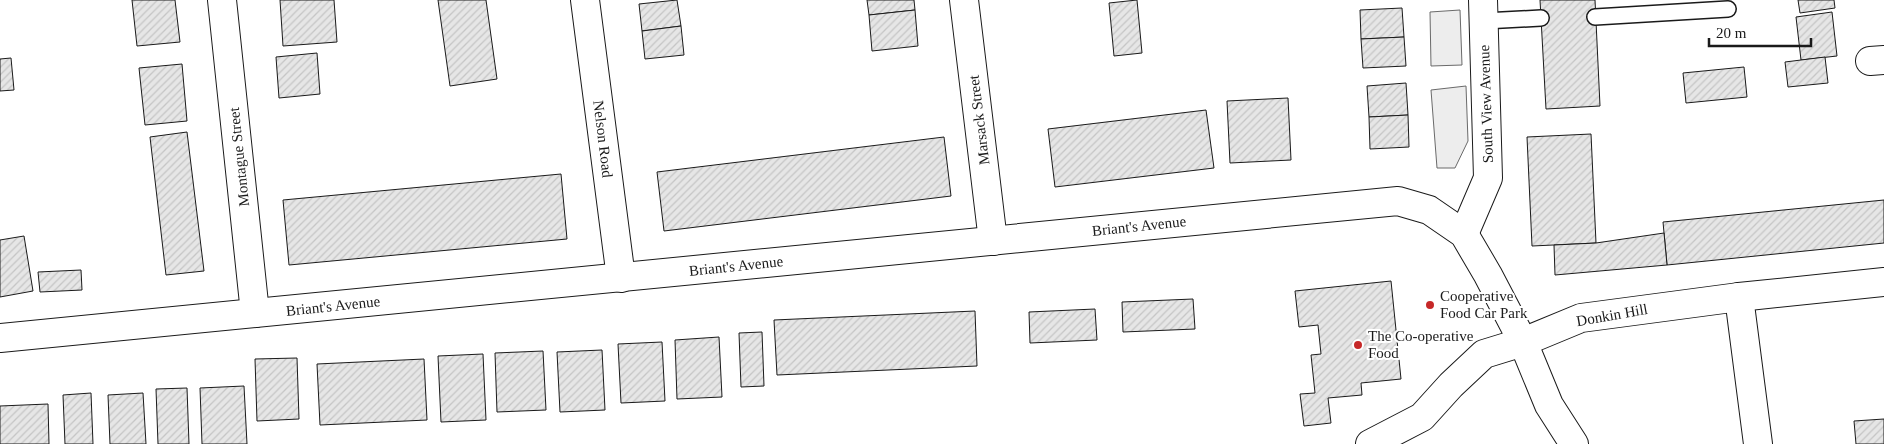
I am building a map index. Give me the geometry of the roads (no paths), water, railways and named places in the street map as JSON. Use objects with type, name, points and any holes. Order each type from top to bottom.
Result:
[{"type":"street","name":"Montague Street","points":[[222,0],[255,313]]},
{"type":"street","name":"Nelson Road","points":[[585,0],[621,278]]},
{"type":"street","name":"Marsack Street","points":[[964,0],[993,240]]},
{"type":"street","name":"South View Avenue","points":[[1464,234],[1488,178],[1483,11]]},
{"type":"street","name":"Briant's Avenue","points":[[0,338],[1398,201],[1429,210],[1464,234]]},
{"type":"street","points":[[1464,234],[1523,342],[1549,405],[1574,444]]},
{"type":"street","name":"Donkin Hill","points":[[1370,444],[1422,417],[1451,385],[1484,354],[1523,342],[1581,318],[1739,296],[1884,282]]},
{"type":"street","points":[[1739,296],[1758,444]]},
{"type":"lane","points":[[1595,17],[1728,9]]},
{"type":"lane","points":[[1483,11],[1541,18]]},
{"type":"place","name":"Cooperative Food Car Park","points":[[1430,305]]},
{"type":"place","name":"The Co-operative Food","points":[[1358,345]]}]
